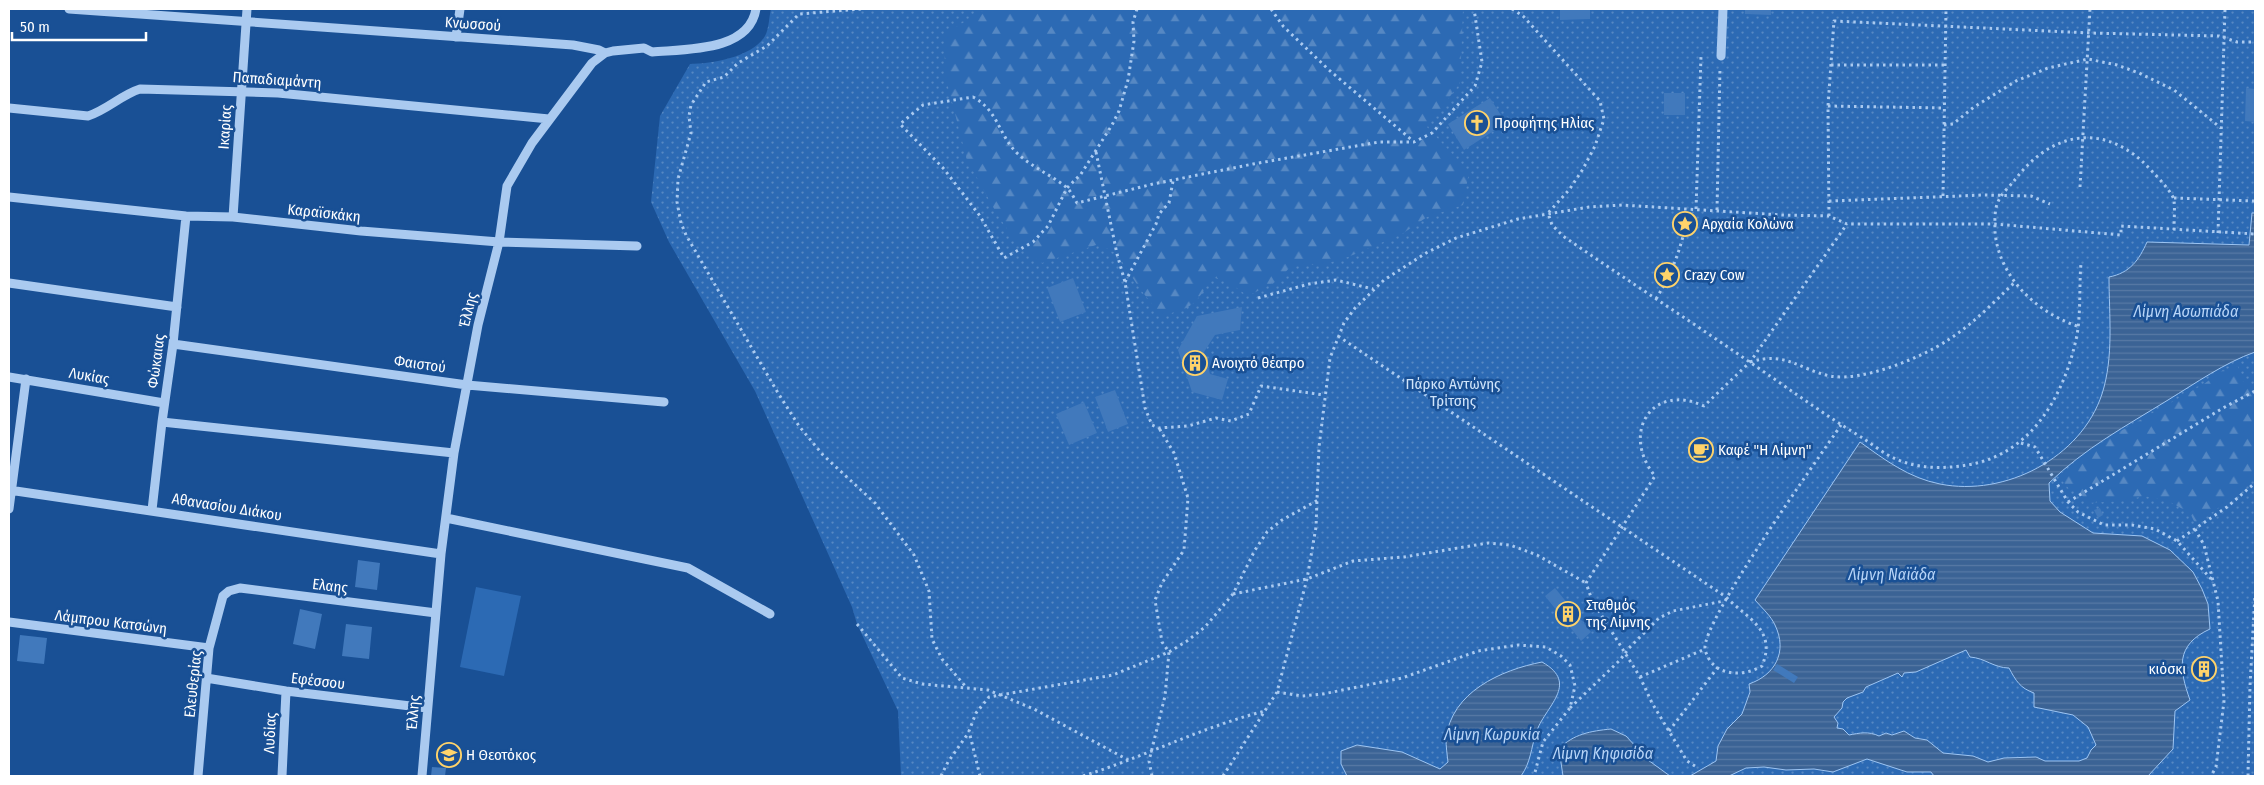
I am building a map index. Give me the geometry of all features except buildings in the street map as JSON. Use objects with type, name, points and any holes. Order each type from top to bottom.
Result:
[{"type":"street","name":"Κνωσσού","points":[[69,9],[573,45],[605,53]]},
{"type":"street","name":"Ικαρίας","points":[[233,217],[247,9]]},
{"type":"street","points":[[456,37],[460,9]]},
{"type":"street","points":[[605,53],[644,48],[652,52],[709,48],[739,36],[746,29],[756,9]]},
{"type":"street","points":[[1721,56],[1723,9]]},
{"type":"street","name":"Έλλης","points":[[422,776],[441,554],[454,453],[476,334],[499,242],[507,186],[518,164],[549,119],[586,69],[605,53]]},
{"type":"street","name":"Παπαδιαμάντη","points":[[9,108],[88,116],[140,89],[242,90],[549,119]]},
{"type":"street","name":"Καραϊσκάκη","points":[[9,197],[186,216],[233,217],[361,231],[499,242],[637,246]]},
{"type":"street","name":"Φώκαιας","points":[[152,510],[164,403],[173,344],[186,216]]},
{"type":"street","points":[[9,283],[177,307]]},
{"type":"street","name":"Φαιστού","points":[[173,344],[467,385],[664,402]]},
{"type":"street","name":"Λυκίας","points":[[9,377],[164,403]]},
{"type":"street","points":[[9,509],[26,379]]},
{"type":"street","points":[[162,422],[454,453]]},
{"type":"street","name":"Αθανασίου Διάκου","points":[[10,490],[441,554]]},
{"type":"street","points":[[446,518],[688,568],[770,614]]},
{"type":"street","name":"Ελαης","points":[[223,596],[229,591],[240,588],[436,613]]},
{"type":"street","name":"Ελευθερίας","points":[[198,776],[209,648],[223,596]]},
{"type":"street","name":"Λάμπρου Κατσώνη","points":[[9,622],[209,648]]},
{"type":"street","name":"Εφέσσου","points":[[206,678],[286,691],[427,708]]},
{"type":"street","name":"Λυδίας","points":[[282,776],[286,691]]},
{"type":"path","points":[[861,9],[799,14],[767,46],[738,63],[724,77],[706,82],[691,106],[689,116],[691,133],[678,179],[677,202],[681,223],[686,235],[799,426],[823,455],[875,503],[914,554],[929,592],[932,639],[942,659],[966,687]]},
{"type":"path","points":[[1137,9],[1133,22],[1134,41],[1128,80],[1119,111],[1096,152],[1081,174],[1067,188],[1048,226],[1033,242],[1004,258],[980,216],[949,176],[900,124],[923,105],[972,97],[988,106],[1006,139],[1018,154],[1067,188],[1078,203],[1173,181],[1379,142],[1414,142],[1432,132],[1475,86],[1482,62],[1474,9]]},
{"type":"path","points":[[1271,9],[1283,26],[1329,70],[1414,142]]},
{"type":"path","points":[[1512,9],[1523,16],[1600,102],[1604,119],[1595,146],[1584,169],[1569,190],[1548,213]]},
{"type":"path","points":[[1943,196],[1946,9]]},
{"type":"path","points":[[2080,187],[2090,9]]},
{"type":"path","points":[[2218,233],[2225,9]]},
{"type":"path","points":[[1829,216],[1828,106],[1834,22],[2225,37],[2237,42],[2255,42]]},
{"type":"path","points":[[1696,209],[1701,56]]},
{"type":"path","points":[[1717,210],[1721,56]]},
{"type":"path","points":[[1944,125],[1953,124],[1974,107],[2016,81],[2048,68],[2088,59],[2118,65],[2140,73],[2174,90],[2221,128]]},
{"type":"path","points":[[1831,65],[1945,65]]},
{"type":"path","points":[[1828,106],[1945,108]]},
{"type":"path","points":[[2077,326],[2042,307],[2014,283],[2000,258],[1995,224],[1998,202],[2022,169],[2045,149],[2084,136],[2104,139],[2128,149],[2150,168],[2174,198],[2174,230]]},
{"type":"path","points":[[1096,152],[1116,254],[1124,282],[1145,408],[1152,425],[1159,428],[1188,426],[1216,418],[1231,421],[1249,414],[1261,386],[1324,394]]},
{"type":"path","points":[[1124,282],[1156,224],[1159,214],[1169,204],[1173,181]]},
{"type":"path","points":[[1829,201],[1943,196],[2030,196],[2050,204]]},
{"type":"path","points":[[2174,198],[2255,201]]},
{"type":"path","points":[[1223,776],[1277,692],[1307,580],[1319,500],[1319,447],[1324,394],[1330,358],[1338,336],[1355,308],[1373,289],[1396,270],[1456,238],[1510,221],[1548,213],[1589,207],[1622,205],[1829,216],[1847,224],[1995,224],[2121,235],[2121,226],[2255,234]]},
{"type":"path","points":[[1656,299],[1679,255],[1690,209]]},
{"type":"path","points":[[1548,213],[1552,226],[1563,236],[1841,425],[1896,459],[1927,467],[1952,468],[1976,464],[2020,442],[2036,427],[2055,400],[2069,363],[2077,326],[2081,263]]},
{"type":"path","points":[[1586,582],[1655,476],[1644,461],[1639,438],[1643,421],[1649,413],[1664,403],[1675,400],[1685,400],[1704,406],[1750,362],[1847,224]]},
{"type":"path","points":[[1258,298],[1309,284],[1336,280],[1373,289]]},
{"type":"path","points":[[1750,362],[1766,357],[1790,361],[1828,376],[1867,375],[1908,360],[1947,341],[1988,309],[2014,283]]},
{"type":"path","points":[[1338,336],[1622,526],[1725,599],[1764,633],[1767,647],[1762,666],[1752,672],[1734,675],[1709,660],[1705,649],[1708,636],[1725,599],[1841,425]]},
{"type":"path","points":[[2068,502],[2207,417],[2255,391]]},
{"type":"path","points":[[1152,776],[1150,761],[1165,696],[1169,652],[1162,642],[1156,616],[1155,600],[1162,583],[1184,550],[1188,498],[1174,453],[1159,428]]},
{"type":"path","points":[[2020,442],[2035,447],[2056,478],[2068,502],[2078,512],[2104,525],[2132,525],[2155,529],[2177,541],[2213,582]]},
{"type":"path","points":[[2177,541],[2255,483]]},
{"type":"path","points":[[941,776],[969,731],[976,714],[989,697],[1113,675],[1169,652],[1205,627],[1233,594],[1255,550],[1267,532],[1282,520],[1319,500]]},
{"type":"path","points":[[2195,529],[2204,545],[2218,601],[2224,701],[2216,767],[2211,776]]},
{"type":"path","points":[[1233,594],[1307,580],[1354,560],[1404,558],[1488,543],[1510,545],[1537,555],[1586,582],[1592,600],[1640,677],[1652,703],[1687,761],[1695,766]]},
{"type":"path","points":[[2248,776],[2255,594]]},
{"type":"path","points":[[1534,776],[1543,742],[1570,708],[1659,618],[1673,611],[1725,599]]},
{"type":"path","points":[[857,624],[902,678],[922,684],[988,690],[1034,709],[1130,761]]},
{"type":"path","points":[[1277,692],[1302,696],[1323,694],[1402,678],[1478,651],[1529,645],[1546,647],[1570,665],[1575,686],[1570,708]]},
{"type":"path","points":[[1640,677],[1705,649]]},
{"type":"path","points":[[1669,731],[1718,667]]},
{"type":"path","points":[[1083,776],[1130,761],[1154,749],[1266,711]]},
{"type":"path","points":[[969,731],[980,776]]},
{"type":"green space","name":"Πάρκο Αντώνης Τρίτσης","points":[[771,9],[2255,9],[2255,776],[901,776],[898,711],[857,624],[852,607],[755,391],[669,242],[651,202],[660,116],[690,64],[720,61],[751,49],[765,36]]},
{"type":"green space","points":[[986,9],[1463,9],[1460,83],[1427,127],[1469,172],[1463,205],[1427,217],[1402,234],[1348,257],[1321,265],[1293,264],[1277,281],[1248,296],[1228,282],[1212,277],[1193,304],[1180,311],[1161,315],[1140,289],[1117,254],[1099,244],[1042,263],[1018,245],[997,214],[967,160],[944,71],[946,33]]},
{"type":"green space","points":[[2238,366],[2241,380],[2255,389],[2255,478],[2226,503],[2195,523],[2190,513],[2168,501],[2144,496],[2122,501],[2088,503],[2078,491],[2071,491],[2058,476],[2108,438],[2204,384],[2223,370]]},
{"type":"green space","points":[[476,587],[521,596],[504,676],[460,667]]},
{"type":"water","name":"Λίμνη Ναϊάδα","points":[[2252,213],[2255,213],[2255,352],[2210,374],[2121,428],[2091,448],[2049,483],[2050,501],[2060,512],[2093,533],[2142,536],[2170,550],[2193,572],[2208,604],[2210,629],[2199,635],[2185,650],[2182,668],[2190,700],[2175,711],[2173,749],[2148,776],[1934,776],[1931,772],[1907,772],[1867,759],[1833,772],[1814,769],[1786,770],[1764,767],[1746,768],[1729,776],[1690,776],[1716,761],[1718,746],[1727,729],[1742,714],[1750,692],[1749,684],[1766,675],[1777,661],[1780,644],[1779,635],[1771,618],[1755,600],[1860,442],[1888,462],[1908,473],[1940,484],[1965,486],[1990,484],[2014,478],[2038,468],[2059,454],[2077,437],[2092,417],[2102,394],[2106,380],[2109,351],[2109,277],[2123,272],[2133,265],[2141,255],[2147,242],[2249,245]],"holes":[[[1966,650],[1970,657],[2009,668],[2019,684],[2034,693],[2034,707],[2073,715],[2088,727],[2096,745],[2087,758],[2079,761],[2045,761],[2036,757],[2004,758],[1988,762],[1973,756],[1943,753],[1927,740],[1915,738],[1904,731],[1892,735],[1886,733],[1879,736],[1868,733],[1849,735],[1843,729],[1837,728],[1838,723],[1834,717],[1842,708],[1843,702],[1847,698],[1863,692],[1866,687],[1898,673],[1902,677],[1904,673],[1916,672]]]},
{"type":"water","name":"Λίμνη Κωρυκία","points":[[1542,662],[1553,670],[1559,679],[1559,687],[1557,696],[1540,723],[1529,760],[1521,776],[1347,776],[1341,764],[1341,751],[1357,745],[1402,752],[1440,769],[1448,762],[1446,739],[1450,723],[1457,708],[1468,696],[1495,677]]},
{"type":"water","name":"Λίμνη Κηφισίδα","points":[[1611,729],[1626,736],[1648,760],[1670,776],[1563,776],[1559,749],[1564,744],[1583,734]]},
{"type":"place","name":"Προφήτης Ηλίας","points":[[1477,123]]},
{"type":"place","name":"Αρχαία Κολώνα","points":[[1685,224]]},
{"type":"place","name":"Crazy Cow","points":[[1667,275]]},
{"type":"place","name":"Ανοιχτό θέατρο","points":[[1195,363]]},
{"type":"place","name":"Καφέ \"Η Λίμνη\"","points":[[1701,450]]},
{"type":"place","name":"Σταθμός της Λίμνης","points":[[1568,614]]},
{"type":"place","name":"κιόσκι","points":[[2204,669]]},
{"type":"place","name":"Η Θεοτόκος","points":[[449,755]]},
{"type":"water label","name":"Λίμνη Ασωπιάδα","points":[[2186,311]]}]
